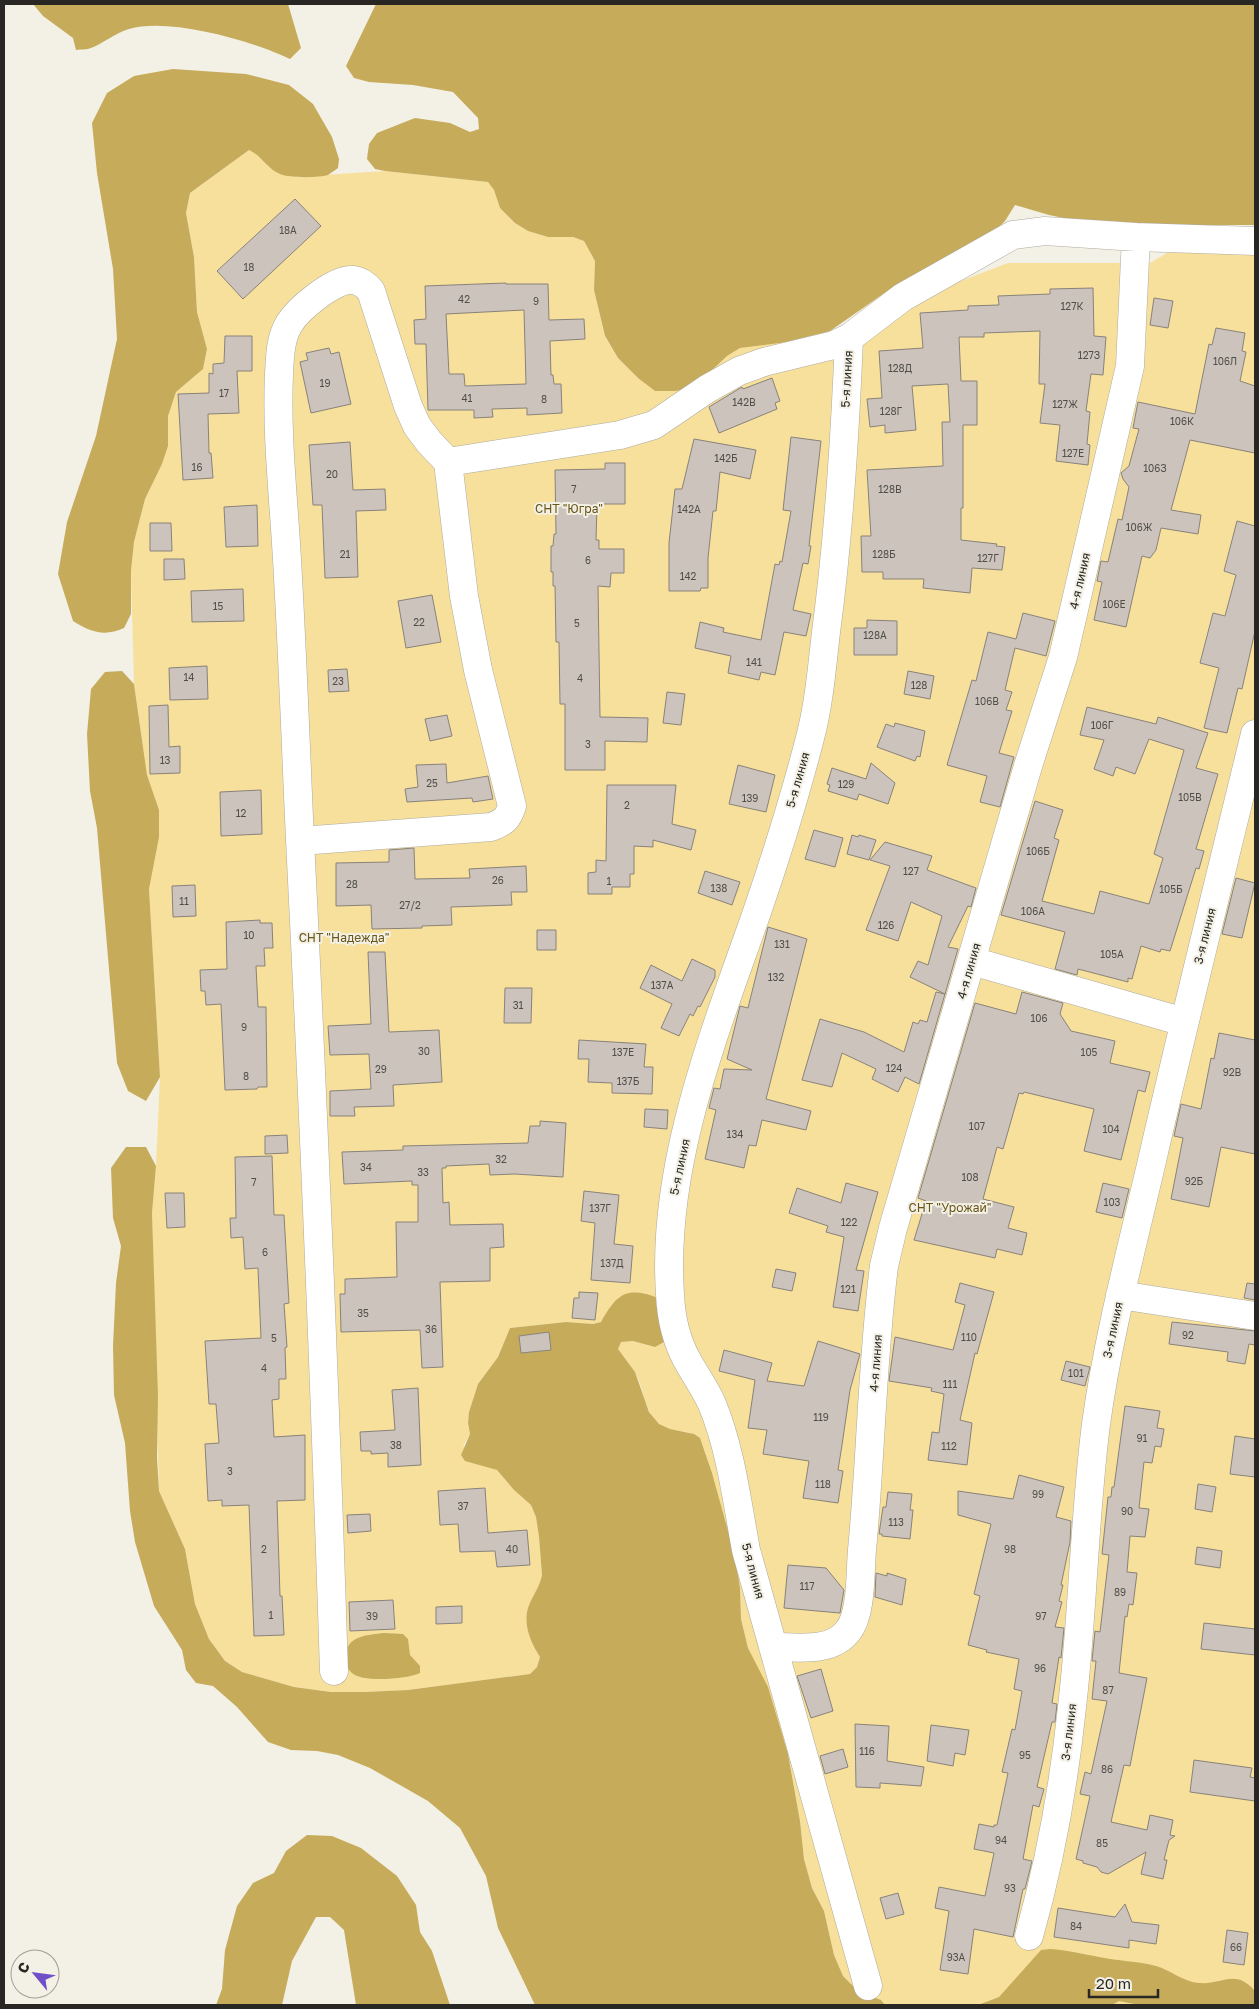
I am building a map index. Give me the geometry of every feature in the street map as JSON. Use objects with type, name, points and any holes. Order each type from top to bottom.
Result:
[{"type":"street","points":[[448,462],[620,435],[644,429],[663,421],[707,389],[739,371],[764,362],[834,345],[849,338],[903,297],[1013,235],[1045,231],[1136,238],[1255,240]]},
{"type":"street","name":"4-я линия","points":[[773,1647],[826,1645],[838,1640],[848,1631],[854,1621],[864,1528],[884,1266],[896,1219],[1063,656],[1123,404],[1130,366],[1136,238]]},
{"type":"street","points":[[300,841],[491,827],[503,823],[509,816],[512,806],[478,670],[464,596],[448,462],[417,426],[408,406],[371,291],[356,280],[346,280],[337,284],[299,312],[289,323],[283,336],[280,356],[279,393],[279,430],[288,578],[300,841],[324,1364],[334,1671]]},
{"type":"street","name":"5-я линия","points":[[849,338],[842,480],[830,606],[812,733],[774,865],[729,991],[701,1078],[679,1164],[670,1224],[670,1293],[676,1334],[686,1358],[704,1388],[718,1420],[732,1477],[746,1550],[868,1986]]},
{"type":"street","name":"3-я линия","points":[[1029,1936],[1065,1768],[1073,1705],[1096,1424],[1105,1368],[1120,1295],[1184,1022],[1255,734]]},
{"type":"street","points":[[972,961],[1184,1022]]},
{"type":"street","points":[[1120,1295],[1255,1316]]},
{"type":"green space","name":"СНТ \"Урожай\"","points":[[249,150],[258,154],[268,166],[293,177],[385,171],[488,182],[494,190],[500,208],[515,223],[528,231],[548,237],[573,237],[584,241],[595,261],[594,290],[605,337],[618,358],[638,378],[727,356],[740,348],[830,331],[1008,263],[1150,263],[1174,249],[1255,254],[1255,2005],[1002,2005],[999,1997],[978,2005],[885,2005],[881,2000],[859,1992],[843,1976],[834,1955],[824,1911],[812,1888],[804,1859],[800,1821],[788,1754],[748,1648],[741,1619],[740,1588],[735,1556],[704,1449],[700,1441],[690,1433],[666,1428],[654,1419],[636,1374],[617,1349],[620,1342],[633,1341],[655,1347],[607,1312],[601,1322],[593,1324],[566,1322],[510,1328],[498,1357],[478,1384],[469,1412],[470,1434],[463,1446],[488,1467],[497,1470],[514,1490],[531,1505],[536,1517],[542,1575],[541,1583],[529,1607],[536,1651],[540,1657],[537,1667],[530,1674],[408,1690],[331,1692],[294,1687],[242,1672],[225,1661],[209,1639],[195,1604],[185,1549],[159,1491],[152,1213],[160,1077],[149,889],[159,811],[147,775],[134,684],[131,571],[134,542],[145,499],[162,464],[168,446],[168,416],[176,392],[203,369],[207,349],[197,312],[194,257],[186,213],[190,193]]},
{"type":"shaded area","points":[[33,4],[288,4],[301,48],[290,59],[233,38],[188,28],[146,26],[129,29],[114,35],[89,49],[76,50],[73,38],[43,16]]},
{"type":"shaded area","points":[[376,4],[1255,4],[1255,225],[1121,225],[1088,223],[1049,215],[1015,205],[1005,221],[991,235],[972,243],[896,285],[830,331],[787,342],[740,348],[727,356],[696,385],[676,391],[655,391],[638,378],[618,358],[605,336],[594,290],[595,261],[584,241],[573,237],[548,237],[528,231],[515,223],[500,208],[494,190],[488,182],[385,171],[375,169],[367,159],[369,144],[377,133],[415,118],[450,123],[470,132],[479,129],[478,118],[453,92],[413,85],[369,82],[354,78],[346,66]]},
{"type":"shaded area","points":[[173,69],[246,74],[289,85],[313,104],[332,137],[339,159],[338,168],[323,176],[284,175],[275,172],[249,150],[190,193],[186,213],[194,257],[197,312],[207,349],[203,369],[176,392],[168,416],[168,446],[162,464],[145,499],[134,542],[131,571],[131,614],[124,628],[104,633],[85,628],[73,621],[58,574],[67,522],[96,436],[117,339],[113,269],[97,173],[92,123],[107,93],[134,76]]},
{"type":"shaded area","points":[[122,671],[134,684],[147,775],[159,810],[159,837],[149,889],[160,1077],[146,1101],[128,1091],[117,1063],[97,828],[90,791],[87,734],[91,689],[105,672]]},
{"type":"shaded area","points":[[126,1147],[146,1147],[156,1166],[152,1213],[159,1491],[185,1549],[195,1604],[209,1639],[225,1661],[242,1672],[294,1687],[331,1692],[408,1690],[530,1674],[537,1667],[540,1657],[531,1640],[526,1621],[528,1608],[540,1584],[542,1575],[536,1517],[531,1505],[514,1490],[497,1470],[465,1461],[461,1455],[470,1434],[469,1412],[478,1384],[498,1357],[510,1328],[566,1322],[593,1324],[601,1322],[612,1305],[624,1295],[638,1293],[658,1298],[668,1335],[664,1342],[655,1347],[633,1341],[621,1342],[618,1349],[635,1372],[649,1412],[659,1424],[670,1429],[694,1434],[700,1438],[712,1473],[735,1556],[740,1588],[741,1619],[748,1648],[768,1687],[788,1754],[800,1821],[804,1859],[812,1888],[824,1911],[834,1955],[843,1976],[859,1992],[881,2000],[885,2005],[535,2005],[498,1928],[486,1876],[460,1828],[428,1801],[370,1768],[338,1755],[317,1751],[291,1750],[268,1742],[237,1707],[213,1686],[196,1683],[186,1670],[182,1650],[154,1606],[135,1542],[130,1511],[125,1443],[114,1395],[113,1346],[116,1283],[121,1246],[113,1218],[111,1168]],"holes":[[[549,1332],[551,1350],[521,1353],[519,1336]]]},
{"type":"shaded area","points":[[384,1633],[403,1634],[408,1639],[410,1655],[420,1666],[420,1673],[396,1678],[375,1679],[357,1676],[350,1671],[346,1656],[350,1644],[359,1637]]},
{"type":"shaded area","points":[[307,1835],[332,1836],[361,1848],[397,1876],[416,1905],[420,1932],[432,1951],[450,2005],[356,2005],[344,1930],[330,1917],[316,1917],[292,1961],[282,2005],[216,2005],[222,1989],[225,1950],[237,1906],[253,1883],[274,1873],[286,1851]]},
{"type":"shaded area","points":[[1050,1949],[1149,1964],[1199,1983],[1228,1979],[1241,1980],[1255,1991],[1255,2005],[1139,2005],[1119,2001],[1112,2005],[978,2005],[999,1997],[1041,1950]]},
{"type":"building","points":[[295,199],[321,226],[243,299],[217,271]]},
{"type":"building","points":[[506,283],[548,284],[549,320],[584,319],[585,339],[550,341],[551,375],[553,375],[554,384],[561,384],[562,413],[527,415],[527,408],[492,409],[493,417],[474,418],[474,410],[428,410],[426,344],[415,344],[414,320],[426,319],[425,286]],"holes":[[[524,310],[526,384],[465,386],[464,374],[449,374],[446,314]]]},
{"type":"building","points":[[1093,288],[1094,336],[1106,337],[1103,375],[1091,374],[1086,411],[1090,412],[1087,444],[1090,445],[1088,465],[1056,461],[1060,425],[1040,423],[1045,384],[1039,384],[1040,331],[984,333],[984,337],[959,337],[961,381],[977,381],[977,425],[963,425],[961,540],[997,544],[996,546],[1005,547],[1002,570],[972,568],[970,593],[923,588],[924,579],[883,579],[883,572],[862,572],[861,536],[871,536],[867,470],[943,466],[942,422],[950,422],[948,384],[912,386],[916,430],[885,433],[885,425],[870,427],[867,399],[882,398],[879,351],[923,348],[920,313],[968,310],[968,306],[999,305],[998,296],[1050,294],[1050,289]]},
{"type":"building","points":[[1154,298],[1173,301],[1168,328],[1150,325]]},
{"type":"building","points":[[1216,328],[1245,333],[1242,351],[1246,352],[1240,381],[1255,386],[1255,453],[1190,440],[1171,510],[1201,515],[1198,534],[1161,528],[1156,550],[1150,558],[1142,556],[1126,627],[1094,620],[1102,582],[1097,581],[1101,561],[1108,562],[1118,519],[1122,520],[1129,487],[1121,473],[1129,466],[1139,429],[1133,428],[1138,402],[1195,414],[1209,344],[1212,345]]},
{"type":"building","points":[[225,336],[252,336],[252,371],[237,371],[239,413],[208,414],[209,453],[211,453],[213,478],[183,480],[178,394],[209,393],[209,373],[213,374],[213,364],[224,363]]},
{"type":"building","points":[[329,348],[331,354],[339,352],[351,404],[311,413],[300,362],[308,360],[306,353]]},
{"type":"building","points":[[772,378],[780,401],[775,403],[777,409],[719,433],[709,407],[742,387],[743,389]]},
{"type":"building","points":[[791,437],[821,441],[809,546],[811,546],[808,564],[803,563],[793,610],[811,614],[806,636],[784,632],[775,675],[761,672],[759,680],[728,673],[731,656],[695,648],[700,622],[724,628],[723,632],[761,640],[775,564],[779,565],[780,561],[782,562],[791,511],[783,510]]},
{"type":"building","points":[[694,439],[756,450],[750,479],[720,472],[716,511],[713,511],[708,558],[708,588],[701,588],[700,591],[669,591],[669,543],[675,489],[682,489]]},
{"type":"building","points":[[350,442],[353,490],[385,489],[386,510],[356,511],[358,577],[325,578],[322,505],[313,505],[309,445]]},
{"type":"building","points":[[605,463],[625,463],[625,504],[597,504],[596,540],[599,540],[599,549],[624,549],[624,573],[611,573],[610,587],[598,586],[600,717],[648,718],[647,742],[605,741],[605,770],[565,770],[565,704],[560,704],[559,642],[556,642],[555,586],[553,586],[553,572],[551,572],[551,546],[553,546],[554,534],[556,534],[555,470],[605,469]]},
{"type":"building","points":[[257,505],[258,546],[226,547],[224,507]]},
{"type":"building","points":[[1237,521],[1255,526],[1255,631],[1242,689],[1238,688],[1227,733],[1204,728],[1219,668],[1200,663],[1213,613],[1225,616],[1236,575],[1224,571]]},
{"type":"building","points":[[150,523],[171,523],[172,551],[150,551]]},
{"type":"building","points":[[164,559],[184,559],[185,579],[164,580]]},
{"type":"building","points":[[243,589],[244,621],[192,622],[191,591]]},
{"type":"building","points":[[432,595],[441,642],[406,648],[398,601]]},
{"type":"building","points":[[1023,613],[1055,621],[1046,656],[1015,648],[1005,690],[1012,692],[1006,710],[1012,711],[999,753],[1014,757],[1000,807],[980,802],[987,776],[947,765],[972,680],[976,681],[988,632],[1016,639]]},
{"type":"building","points":[[867,620],[897,621],[897,655],[854,655],[854,628],[867,628]]},
{"type":"building","points":[[207,666],[208,699],[170,700],[169,668]]},
{"type":"building","points":[[347,669],[349,691],[329,692],[328,670]]},
{"type":"building","points":[[908,671],[934,676],[930,699],[904,694]]},
{"type":"building","points":[[667,692],[685,694],[681,725],[663,723]]},
{"type":"building","points":[[168,705],[169,747],[180,746],[180,773],[150,774],[149,706]]},
{"type":"building","points":[[1087,707],[1156,724],[1158,717],[1208,733],[1196,768],[1218,774],[1196,849],[1204,851],[1199,869],[1196,868],[1170,951],[1161,949],[1160,952],[1141,946],[1132,979],[1128,978],[1128,982],[1078,969],[1077,975],[1055,969],[1065,932],[1001,915],[1035,801],[1063,810],[1054,838],[1059,840],[1042,901],[1094,914],[1100,891],[1149,904],[1163,858],[1154,854],[1184,750],[1149,739],[1135,774],[1116,767],[1113,776],[1094,769],[1104,740],[1080,735]]},
{"type":"building","points":[[447,715],[452,736],[430,741],[425,719]]},
{"type":"building","points":[[895,723],[925,731],[920,757],[917,756],[915,761],[877,747],[886,724],[894,727]]},
{"type":"building","points":[[871,763],[895,783],[888,804],[859,794],[857,800],[828,791],[830,785],[827,784],[832,768],[866,779]]},
{"type":"building","points":[[446,764],[447,783],[488,776],[493,799],[473,802],[472,798],[407,802],[405,789],[418,787],[416,765]]},
{"type":"building","points":[[738,765],[775,775],[766,812],[729,804]]},
{"type":"building","points":[[607,785],[676,785],[672,824],[696,830],[691,850],[653,840],[653,847],[634,846],[634,874],[630,874],[630,887],[612,887],[612,894],[588,894],[588,873],[596,872],[596,860],[606,861]]},
{"type":"building","points":[[261,790],[262,834],[221,836],[220,792]]},
{"type":"building","points":[[814,830],[843,838],[835,867],[805,859]]},
{"type":"building","points":[[852,835],[876,840],[869,860],[847,854]]},
{"type":"building","points":[[885,842],[932,856],[927,870],[976,888],[971,907],[968,906],[948,947],[958,949],[945,994],[910,977],[918,961],[928,965],[942,916],[911,902],[898,941],[866,930],[890,866],[870,860]]},
{"type":"building","points":[[414,848],[415,879],[470,878],[469,869],[526,866],[527,892],[511,892],[512,905],[451,907],[452,925],[422,926],[422,928],[372,929],[371,905],[336,906],[336,863],[389,862],[389,850]]},
{"type":"building","points":[[705,871],[740,882],[732,905],[698,893]]},
{"type":"building","points":[[1236,878],[1255,883],[1242,938],[1222,934]]},
{"type":"building","points":[[195,885],[196,916],[173,917],[172,886]]},
{"type":"building","points":[[260,920],[260,923],[272,923],[273,948],[264,948],[265,966],[256,966],[258,1007],[266,1007],[267,1087],[225,1090],[221,1004],[206,1005],[205,991],[201,991],[200,970],[227,969],[226,922]]},
{"type":"building","points":[[768,927],[807,939],[766,1099],[811,1111],[806,1130],[762,1120],[756,1146],[749,1145],[744,1168],[705,1159],[716,1110],[709,1108],[714,1088],[720,1089],[724,1069],[752,1070],[727,1059],[740,1006],[748,1008]]},
{"type":"building","points":[[537,930],[556,930],[556,950],[537,950]]},
{"type":"building","points":[[368,952],[385,952],[389,1032],[439,1030],[442,1082],[393,1085],[394,1106],[354,1107],[355,1116],[330,1116],[330,1091],[371,1089],[369,1054],[330,1055],[328,1026],[371,1024]]},
{"type":"building","points":[[692,959],[715,970],[715,977],[700,1007],[698,1006],[693,1016],[690,1014],[679,1036],[661,1028],[672,1004],[640,988],[651,965],[682,981]]},
{"type":"building","points":[[505,988],[532,988],[531,1023],[504,1023]]},
{"type":"building","points":[[936,992],[945,994],[919,1084],[905,1077],[898,1092],[872,1079],[876,1069],[842,1053],[832,1087],[802,1080],[820,1019],[864,1032],[904,1052],[913,1022],[918,1024],[920,1020],[927,1022]]},
{"type":"building","points":[[1022,992],[1063,1003],[1060,1014],[1071,1031],[1115,1041],[1110,1063],[1150,1072],[1145,1092],[1138,1090],[1121,1160],[1084,1151],[1094,1109],[1024,1092],[1023,1094],[1019,1093],[1003,1149],[997,1147],[983,1199],[1014,1207],[1008,1228],[1027,1233],[1022,1255],[997,1249],[995,1258],[914,1240],[926,1201],[918,1198],[975,1003],[1016,1014]]},
{"type":"building","points":[[1219,1033],[1255,1040],[1255,1154],[1221,1147],[1209,1207],[1171,1199],[1183,1138],[1174,1136],[1181,1104],[1201,1109],[1211,1058],[1214,1059]]},
{"type":"building","points":[[579,1040],[646,1044],[644,1067],[653,1067],[652,1094],[612,1093],[612,1083],[588,1082],[589,1059],[578,1059]]},
{"type":"building","points":[[645,1109],[668,1110],[667,1129],[644,1127]]},
{"type":"building","points":[[540,1121],[566,1123],[563,1177],[515,1174],[490,1175],[489,1164],[446,1166],[446,1168],[442,1168],[443,1203],[449,1202],[450,1225],[503,1224],[504,1247],[490,1248],[490,1281],[440,1282],[443,1367],[422,1368],[420,1330],[341,1332],[340,1294],[345,1294],[345,1279],[397,1277],[396,1222],[418,1222],[418,1185],[412,1185],[412,1181],[344,1184],[342,1152],[403,1150],[403,1146],[528,1143],[530,1126],[540,1126]]},
{"type":"building","points":[[287,1135],[288,1153],[265,1154],[265,1136]]},
{"type":"building","points":[[272,1156],[274,1215],[284,1215],[289,1303],[284,1304],[287,1347],[285,1348],[286,1379],[279,1379],[279,1399],[272,1400],[274,1437],[305,1435],[305,1500],[277,1501],[280,1596],[282,1596],[284,1635],[254,1636],[249,1505],[222,1506],[222,1500],[208,1501],[205,1444],[219,1443],[216,1404],[209,1404],[205,1341],[261,1338],[258,1268],[245,1269],[243,1237],[231,1238],[230,1218],[236,1218],[235,1157]]},
{"type":"building","points":[[846,1183],[878,1192],[856,1270],[864,1271],[858,1311],[833,1307],[844,1237],[826,1232],[828,1226],[789,1213],[797,1188],[841,1203]]},
{"type":"building","points":[[1103,1183],[1129,1189],[1122,1218],[1096,1212]]},
{"type":"building","points":[[584,1191],[619,1195],[614,1244],[633,1246],[630,1283],[591,1280],[595,1223],[581,1221]]},
{"type":"building","points":[[165,1193],[184,1193],[185,1227],[167,1228]]},
{"type":"building","points":[[776,1269],[796,1273],[792,1291],[772,1287]]},
{"type":"building","points":[[960,1283],[994,1292],[977,1354],[975,1353],[960,1420],[972,1423],[967,1465],[928,1460],[932,1432],[939,1433],[944,1394],[931,1391],[932,1388],[889,1381],[895,1337],[953,1350],[965,1305],[955,1302]]},
{"type":"building","points":[[1247,1283],[1255,1284],[1255,1300],[1244,1298]]},
{"type":"building","points":[[579,1292],[598,1293],[595,1320],[572,1318],[574,1298],[579,1298]]},
{"type":"building","points":[[1172,1322],[1255,1331],[1255,1345],[1249,1344],[1245,1364],[1227,1361],[1228,1352],[1169,1344]]},
{"type":"building","points":[[549,1332],[551,1350],[521,1353],[519,1336]]},
{"type":"building","points":[[818,1341],[860,1354],[850,1390],[838,1470],[843,1471],[838,1503],[803,1498],[809,1461],[763,1454],[767,1430],[748,1428],[755,1380],[719,1371],[724,1350],[772,1363],[767,1381],[804,1386]]},
{"type":"building","points":[[1066,1361],[1090,1367],[1085,1386],[1061,1380]]},
{"type":"building","points":[[418,1388],[421,1465],[388,1467],[388,1453],[371,1454],[371,1451],[361,1451],[360,1432],[395,1430],[392,1390]]},
{"type":"building","points":[[1125,1406],[1160,1411],[1157,1428],[1164,1429],[1161,1447],[1155,1446],[1152,1463],[1144,1462],[1139,1508],[1149,1509],[1145,1537],[1130,1536],[1127,1572],[1137,1573],[1133,1605],[1129,1604],[1127,1617],[1125,1616],[1119,1673],[1147,1678],[1130,1766],[1124,1765],[1111,1822],[1147,1830],[1150,1815],[1173,1820],[1170,1835],[1175,1836],[1169,1840],[1164,1860],[1167,1860],[1163,1879],[1141,1874],[1146,1852],[1108,1874],[1101,1872],[1097,1867],[1076,1859],[1090,1796],[1080,1794],[1085,1772],[1091,1774],[1107,1701],[1092,1699],[1096,1661],[1092,1661],[1095,1631],[1100,1632],[1109,1555],[1102,1554],[1108,1497],[1111,1497],[1112,1487],[1114,1487]]},
{"type":"building","points":[[1235,1436],[1255,1439],[1255,1477],[1230,1474]]},
{"type":"building","points":[[1019,1475],[1064,1487],[1056,1517],[1071,1521],[1070,1542],[1059,1601],[1062,1602],[1055,1627],[1064,1628],[1061,1658],[1059,1657],[1052,1703],[1057,1704],[1055,1722],[1052,1722],[1037,1787],[1044,1789],[1039,1807],[1033,1805],[1023,1859],[1032,1861],[1025,1889],[1023,1889],[1013,1937],[974,1929],[968,1974],[940,1970],[949,1911],[935,1908],[939,1887],[985,1896],[994,1853],[974,1849],[979,1824],[994,1827],[994,1825],[997,1825],[1008,1773],[1002,1772],[1012,1729],[1015,1730],[1022,1691],[1014,1689],[1019,1659],[986,1652],[987,1650],[968,1645],[980,1596],[974,1594],[991,1524],[958,1515],[958,1491],[1013,1499]]},
{"type":"building","points":[[1198,1484],[1216,1487],[1212,1512],[1195,1509]]},
{"type":"building","points":[[485,1488],[488,1533],[527,1530],[530,1565],[497,1567],[495,1551],[460,1552],[458,1524],[440,1525],[438,1491]]},
{"type":"building","points":[[888,1492],[912,1494],[910,1510],[913,1510],[910,1539],[879,1534],[883,1507],[886,1507]]},
{"type":"building","points":[[370,1514],[371,1531],[348,1533],[347,1515]]},
{"type":"building","points":[[1197,1547],[1222,1551],[1220,1568],[1195,1564]]},
{"type":"building","points":[[788,1565],[826,1568],[844,1590],[840,1613],[784,1608]]},
{"type":"building","points":[[876,1573],[887,1576],[887,1573],[906,1579],[902,1605],[875,1597]]},
{"type":"building","points":[[393,1600],[395,1629],[350,1631],[349,1602]]},
{"type":"building","points":[[462,1606],[462,1623],[436,1624],[436,1607]]},
{"type":"building","points":[[1204,1623],[1255,1629],[1255,1655],[1201,1649]]},
{"type":"building","points":[[821,1669],[833,1711],[811,1718],[797,1676]]},
{"type":"building","points":[[855,1724],[889,1726],[887,1761],[924,1767],[921,1786],[880,1783],[880,1788],[856,1787]]},
{"type":"building","points":[[931,1725],[969,1730],[965,1755],[955,1753],[953,1766],[927,1761]]},
{"type":"building","points":[[843,1749],[848,1767],[825,1774],[820,1756]]},
{"type":"building","points":[[1194,1760],[1252,1768],[1250,1777],[1255,1778],[1255,1801],[1190,1792]]},
{"type":"building","points":[[898,1893],[904,1914],[886,1919],[880,1898]]},
{"type":"building","points":[[1125,1904],[1132,1922],[1159,1925],[1156,1944],[1129,1940],[1129,1948],[1054,1937],[1058,1908],[1115,1917]]},
{"type":"building","points":[[1227,1930],[1248,1933],[1244,1965],[1223,1962]]},
{"type":"park label","name":"СНТ \"Югра\"","points":[[569,509]]},
{"type":"park label","name":"СНТ \"Надежда\"","points":[[344,938]]}]
